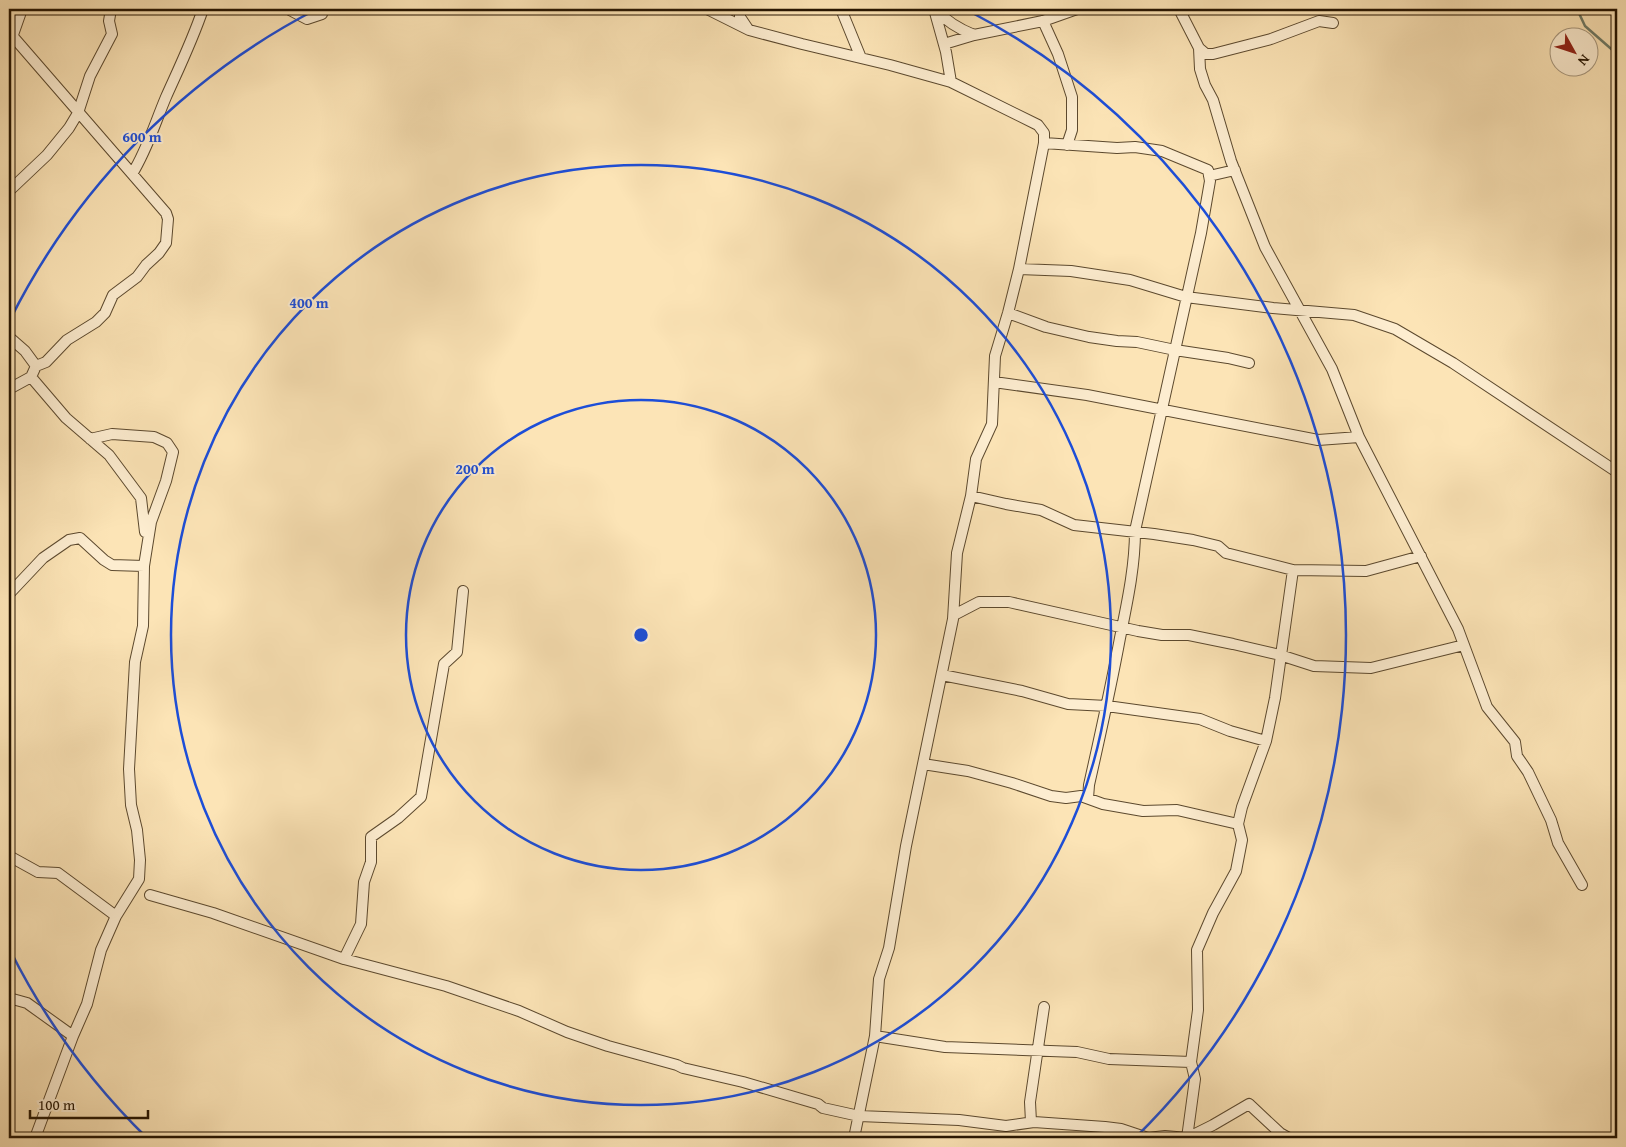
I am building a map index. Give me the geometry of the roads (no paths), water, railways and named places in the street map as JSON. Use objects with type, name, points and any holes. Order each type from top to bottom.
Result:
[{"type":"street","points":[[9,389],[31,377],[36,366],[46,362],[67,340],[96,322],[105,313],[113,296],[137,276],[166,243],[168,219],[166,213],[100,134],[78,113],[64,94],[10,38],[22,9]]},
{"type":"street","points":[[9,191],[58,144],[78,113],[90,76],[112,34],[109,21],[111,9]]},
{"type":"street","points":[[132,174],[144,154],[166,98],[193,39],[203,9]]},
{"type":"street","points":[[288,9],[307,19],[322,14]]},
{"type":"street","points":[[707,9],[749,30],[951,82],[1038,125],[1044,133],[1044,143],[1019,269],[995,356],[992,424],[976,459],[971,496],[958,553],[954,615],[906,846],[889,948],[879,979],[875,1036],[854,1138]]},
{"type":"street","points":[[740,9],[740,17],[749,30]]},
{"type":"street","points":[[841,9],[861,58]]},
{"type":"street","points":[[934,9],[944,44],[951,82]]},
{"type":"street","points":[[934,9],[960,30],[974,35]]},
{"type":"street","points":[[944,44],[974,35],[1043,21],[1077,9]]},
{"type":"street","points":[[1179,9],[1198,48],[1200,70],[1205,85],[1213,100],[1235,170],[1265,247],[1332,369],[1359,437],[1458,629],[1487,707],[1515,742],[1517,756],[1528,772],[1551,820],[1558,843],[1582,884]]},
{"type":"street","points":[[1043,21],[1058,54],[1072,97],[1072,130],[1067,145]]},
{"type":"street","points":[[1198,48],[1206,54],[1213,54],[1271,39],[1319,21],[1333,23]]},
{"type":"street","points":[[1044,143],[1117,148],[1135,147],[1162,151],[1208,170],[1210,181],[1201,234],[1135,532],[1135,557],[1107,706],[1089,785],[1088,798]]},
{"type":"street","points":[[1209,176],[1235,170]]},
{"type":"street","points":[[1019,269],[1071,271],[1130,280],[1186,297],[1354,315],[1395,329],[1453,364],[1617,472]]},
{"type":"street","points":[[1008,313],[1046,327],[1088,337],[1117,342],[1137,342],[1248,363]]},
{"type":"street","points":[[9,337],[25,351],[36,366]]},
{"type":"street","points":[[31,377],[66,418],[109,455],[141,498],[146,552]]},
{"type":"street","points":[[994,382],[1087,395],[1318,440],[1359,437]]},
{"type":"street","points":[[35,1138],[87,1004],[101,950],[116,916],[139,880],[140,853],[131,805],[129,769],[135,662],[143,626],[144,566],[151,522],[166,481],[173,452],[167,443],[154,437],[112,434],[90,439]]},
{"type":"street","points":[[971,496],[1041,510],[1074,525],[1193,540],[1218,546],[1226,553],[1293,570],[1366,571],[1421,556]]},
{"type":"street","points":[[9,594],[43,558],[69,540],[80,538],[112,565],[144,566]]},
{"type":"street","points":[[1187,1138],[1195,1078],[1191,1062],[1198,1010],[1197,950],[1213,913],[1236,871],[1242,840],[1238,824],[1242,807],[1266,741],[1293,570]]},
{"type":"street","points":[[344,959],[361,924],[364,882],[371,862],[371,837],[398,818],[421,797],[444,664],[457,652],[463,591]]},
{"type":"street","points":[[954,615],[979,602],[1009,602],[1162,635],[1189,635],[1280,655],[1314,666],[1370,668],[1464,645]]},
{"type":"street","points":[[942,675],[1022,691],[1068,704],[1107,706],[1200,719],[1230,731],[1266,741]]},
{"type":"street","points":[[923,764],[968,771],[1051,796],[1066,798],[1081,796],[1103,804],[1143,811],[1177,810],[1238,824]]},
{"type":"street","points":[[9,856],[38,872],[58,873],[116,916]]},
{"type":"street","points":[[150,894],[213,913],[344,959],[446,986],[519,1011],[567,1032],[608,1046],[683,1068],[763,1088],[818,1104],[823,1108],[859,1116],[959,1120],[1006,1126],[1031,1122],[1121,1128],[1148,1138],[1165,1136],[1187,1138],[1249,1104],[1288,1138]]},
{"type":"street","points":[[9,998],[27,1003],[73,1036]]},
{"type":"street","points":[[1031,1122],[1030,1102],[1036,1050],[1044,1006]]},
{"type":"street","points":[[875,1036],[945,1047],[1077,1052],[1109,1059],[1191,1062]]},
{"type":"waterway","points":[[1577,9],[1585,26],[1617,54]]}]
